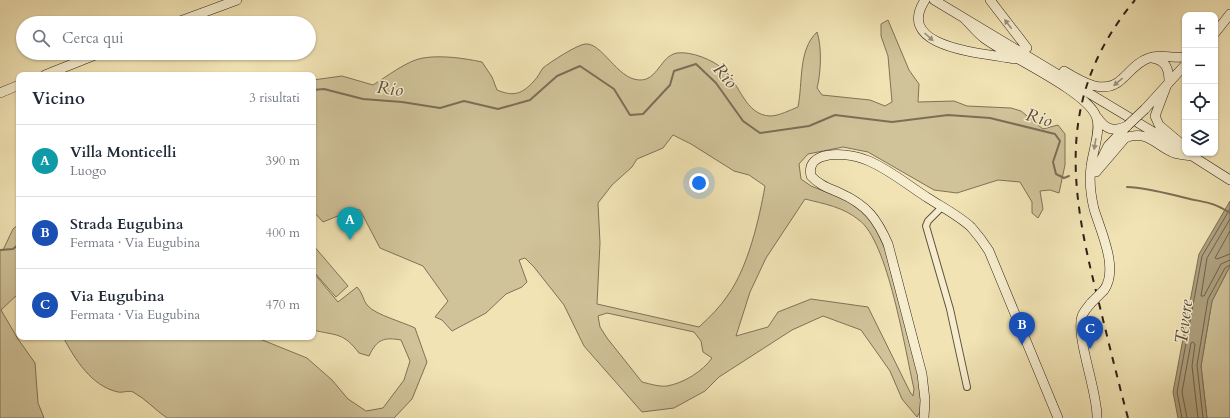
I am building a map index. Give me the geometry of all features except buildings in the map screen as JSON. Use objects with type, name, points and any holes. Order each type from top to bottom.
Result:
[{"type":"street","points":[[195,16],[237,0]]},
{"type":"street","points":[[934,0],[1182,149]]},
{"type":"street","points":[[990,0],[1027,48]]},
{"type":"street","points":[[924,1],[918,14],[919,25],[925,34],[934,41],[946,46],[1021,60]]},
{"type":"street","points":[[1218,29],[1230,14]]},
{"type":"street","points":[[964,18],[989,26],[1027,48],[1102,95],[1119,111]]},
{"type":"street","points":[[964,18],[985,39],[1094,104],[1119,111]]},
{"type":"street","points":[[1066,72],[1095,86],[1109,88],[1114,86],[1136,64],[1148,58],[1158,55],[1182,58]]},
{"type":"street","points":[[1148,58],[1158,59],[1166,65],[1169,70],[1168,84],[1155,116],[1159,125],[1182,144]]},
{"type":"street","points":[[52,72],[82,60]]},
{"type":"street","points":[[1091,189],[1096,172],[1108,146],[1145,109],[1182,68]]},
{"type":"street","points":[[1060,83],[1091,106],[1103,126],[1109,129],[1119,129],[1128,125]]},
{"type":"street","points":[[0,93],[16,86]]},
{"type":"street","points":[[1097,117],[1096,142],[1090,167],[1091,189],[1093,205],[1111,265],[1110,279],[1104,290],[1091,303],[1082,316],[1081,329],[1097,405],[1097,418]]},
{"type":"street","points":[[1096,172],[1125,138],[1132,135],[1144,135],[1174,152],[1182,153]]},
{"type":"street","points":[[924,418],[925,400],[922,374],[896,271],[880,225],[863,205],[817,183],[810,176],[810,169],[815,160],[833,155],[849,156],[868,161],[970,226],[990,251],[1058,418]]},
{"type":"street","points":[[1193,156],[1230,180]]},
{"type":"street","points":[[942,207],[928,220],[926,226],[950,309],[967,387]]},
{"type":"shaded area","points":[[888,20],[909,70],[919,84],[918,102],[954,101],[967,106],[1011,108],[1021,111],[1043,129],[1058,125],[1065,134],[1065,165],[1059,193],[1050,190],[1040,191],[1043,209],[1038,218],[1032,213],[1032,202],[1020,182],[998,180],[957,193],[934,190],[868,152],[843,147],[808,154],[799,164],[801,179],[811,186],[849,201],[871,217],[891,263],[920,375],[921,410],[917,417],[902,399],[890,371],[861,330],[823,316],[792,330],[719,377],[705,391],[674,408],[642,412],[584,346],[564,305],[525,258],[519,260],[527,282],[522,287],[506,294],[486,313],[452,331],[442,320],[435,317],[448,301],[423,266],[380,248],[360,210],[355,209],[323,222],[316,214],[316,80],[342,76],[373,85],[404,65],[417,59],[430,57],[452,57],[482,62],[492,77],[497,90],[513,94],[526,89],[543,68],[551,62],[570,50],[585,44],[591,45],[598,49],[624,74],[639,80],[651,77],[671,55],[677,53],[689,53],[702,57],[720,66],[730,76],[749,105],[755,110],[762,114],[773,116],[798,107],[804,57],[811,39],[817,32],[820,45],[820,60],[817,88],[822,95],[870,100],[885,106],[892,102],[888,56],[881,36],[881,24]],"holes":[[[673,135],[691,144],[734,171],[749,175],[765,186],[752,243],[735,284],[715,312],[699,327],[597,304],[600,243],[598,203],[612,185],[632,167],[637,159],[663,148]],[[805,199],[827,204],[840,209],[859,220],[869,232],[879,250],[887,272],[906,349],[914,389],[913,396],[868,307],[811,299],[778,312],[768,327],[736,336],[750,292],[766,258]],[[607,313],[694,332],[701,341],[703,352],[712,358],[698,372],[680,382],[667,386],[642,382],[600,327],[598,316]]]},
{"type":"shaded area","points":[[16,226],[16,296],[1,310],[16,336],[16,340],[19,340],[35,363],[38,403],[44,418],[0,418],[0,250],[3,250],[13,229]]},
{"type":"shaded area","points":[[316,249],[348,286],[336,297],[316,274]]},
{"type":"shaded area","points":[[1230,266],[1230,418],[1207,418],[1201,366],[1212,301]]},
{"type":"shaded area","points":[[316,276],[338,302],[357,287],[366,304],[372,309],[415,328],[427,362],[412,399],[394,418],[167,418],[133,392],[118,392],[108,389],[92,378],[73,354],[65,340],[262,340],[307,358],[332,380],[348,399],[366,411],[383,408],[404,380],[410,361],[401,340],[382,340],[375,346],[369,356],[359,353],[348,341],[334,334],[316,331]]},
{"type":"water","points":[[1230,201],[1230,266],[1212,301],[1201,366],[1207,418],[1178,418],[1173,392],[1199,254]]},
{"type":"waterway","name":"Rio","points":[[316,90],[324,89],[363,99],[402,102],[440,108],[464,101],[498,109],[530,100],[557,76],[580,66],[614,89],[630,115],[643,114],[670,85],[674,71],[696,64],[716,83],[743,121],[760,133],[809,126],[835,115],[892,122],[948,115],[990,118],[1055,134],[1060,141],[1053,162],[1056,174],[1064,178],[1069,176]]},
{"type":"waterway","name":"Rio","points":[[1127,187],[1149,190],[1208,203],[1218,206],[1230,213]]},
{"type":"waterway","name":"Rio","points":[[0,250],[13,249],[16,246]]},
{"type":"railway","points":[[1128,418],[1087,255],[1080,216],[1076,178],[1076,142],[1081,106],[1092,70],[1110,35],[1135,0]]},
{"type":"place","name":"Villa Monticelli","points":[[350,240]]},
{"type":"place","name":"Strada Eugubina","points":[[1022,345]]},
{"type":"place","name":"Via Eugubina","points":[[1090,349]]},
{"type":"water label","name":"Tevere","points":[[1184,322]]}]
